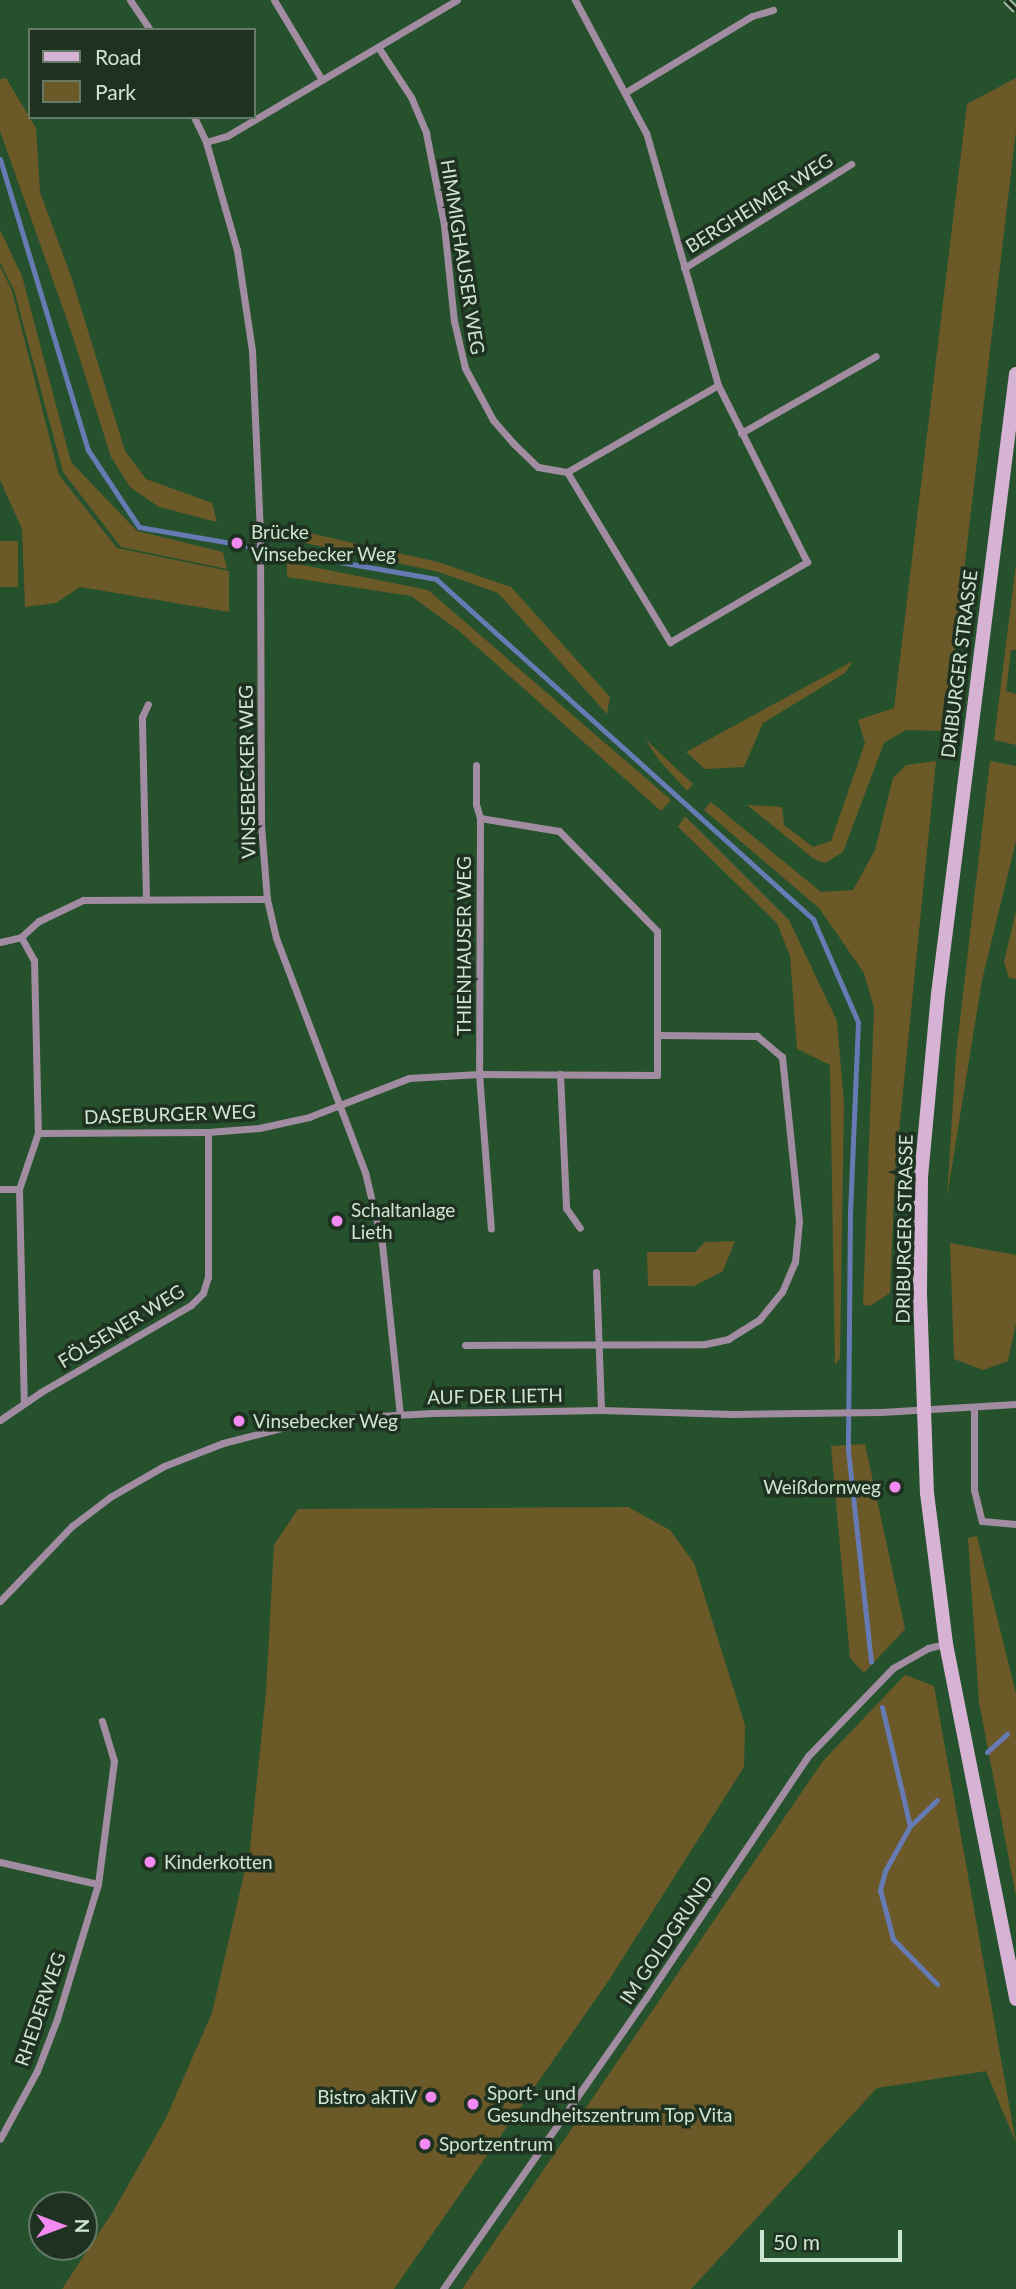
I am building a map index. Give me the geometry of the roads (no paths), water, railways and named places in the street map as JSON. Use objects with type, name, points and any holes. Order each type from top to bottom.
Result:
[{"type":"main road","name":"DRIBURGER STRASSE","points":[[1016,374],[946,916],[921,1178],[923,1411],[927,1493],[946,1644],[1016,1999]]},
{"type":"street","points":[[130,0],[149,28]]},
{"type":"street","points":[[274,0],[322,79]]},
{"type":"street","points":[[256,119],[457,0]]},
{"type":"street","name":"BERGHEIMER WEG","points":[[567,472],[670,642],[807,562],[718,385],[646,133],[575,0]]},
{"type":"street","points":[[626,92],[752,16],[773,10]]},
{"type":"street","name":"HIMMIGHAUSER WEG","points":[[378,47],[411,97],[426,133],[443,225],[454,321],[466,368],[493,420],[514,444],[538,467],[567,472]]},
{"type":"street","name":"VINSEBECKER WEG","points":[[195,119],[206,142],[237,250],[247,303],[256,397],[260,535],[261,825],[267,899],[276,938],[365,1172],[382,1244],[400,1414]]},
{"type":"street","points":[[206,142],[227,136],[255,119]]},
{"type":"street","name":"BERGHEIMER WEG","points":[[684,268],[851,164]]},
{"type":"street","points":[[741,433],[876,356]]},
{"type":"street","points":[[567,472],[718,385]]},
{"type":"street","points":[[146,899],[142,718],[148,704]]},
{"type":"street","name":"THIENHAUSER WEG","points":[[475,765],[475,804],[480,818],[479,1074],[491,1228]]},
{"type":"street","points":[[465,1345],[705,1344],[728,1339],[759,1320],[782,1292],[795,1262],[799,1221],[782,1057],[757,1036],[658,1035],[657,931],[559,831],[480,818]]},
{"type":"street","points":[[0,942],[21,937],[39,921],[83,900],[267,899]]},
{"type":"street","points":[[21,937],[34,960],[38,1133],[19,1189],[24,1403]]},
{"type":"street","name":"DASEBURGER WEG","points":[[38,1133],[208,1132],[259,1128],[342,1106],[409,1078],[479,1074],[657,1076],[658,1035]]},
{"type":"street","points":[[560,1074],[566,1208],[580,1228]]},
{"type":"street","name":"FÖLSENER WEG","points":[[2,1416],[191,1305],[203,1293],[208,1277],[208,1132]]},
{"type":"street","points":[[0,1189],[19,1189]]},
{"type":"street","points":[[596,1272],[601,1410]]},
{"type":"street","points":[[923,1411],[1016,1404]]},
{"type":"street","points":[[974,1407],[974,1490],[982,1521],[1016,1524]]},
{"type":"street","name":"AUF DER LIETH","points":[[0,1601],[72,1526],[110,1497],[164,1466],[258,1432],[341,1418],[400,1414],[601,1410],[839,1413],[923,1411]]},
{"type":"street","name":"IM GOLDGRUND","points":[[443,2289],[646,1998],[808,1756],[893,1668],[928,1647],[946,1644]]},
{"type":"street","name":"RHEDERWEG","points":[[0,2139],[37,2071],[57,2019],[98,1884],[114,1761],[102,1721]]},
{"type":"street","points":[[0,1861],[98,1884]]},
{"type":"waterway","points":[[0,159],[88,450],[139,527],[436,579],[813,919],[858,1022],[850,1211],[848,1450],[871,1662]]},
{"type":"waterway","points":[[882,1707],[910,1826]]},
{"type":"waterway","points":[[987,1752],[1007,1734]]},
{"type":"waterway","points":[[937,1800],[910,1826],[885,1871],[880,1890],[893,1939],[937,1984]]},
{"type":"railway","points":[[1006,0],[1016,10]]},
{"type":"place","name":"Brücke Vinsebecker Weg","points":[[237,543]]},
{"type":"place","name":"Schaltanlage Lieth","points":[[337,1221]]},
{"type":"place","name":"Vinsebecker Weg","points":[[239,1421]]},
{"type":"place","name":"Weißdornweg","points":[[895,1487]]},
{"type":"place","name":"Kinderkotten","points":[[150,1862]]},
{"type":"place","name":"Bistro akTiV","points":[[431,2097]]},
{"type":"place","name":"Sport- und Gesundheitszentrum Top Vita","points":[[473,2104]]},
{"type":"place","name":"Sportzentrum","points":[[425,2144]]}]
